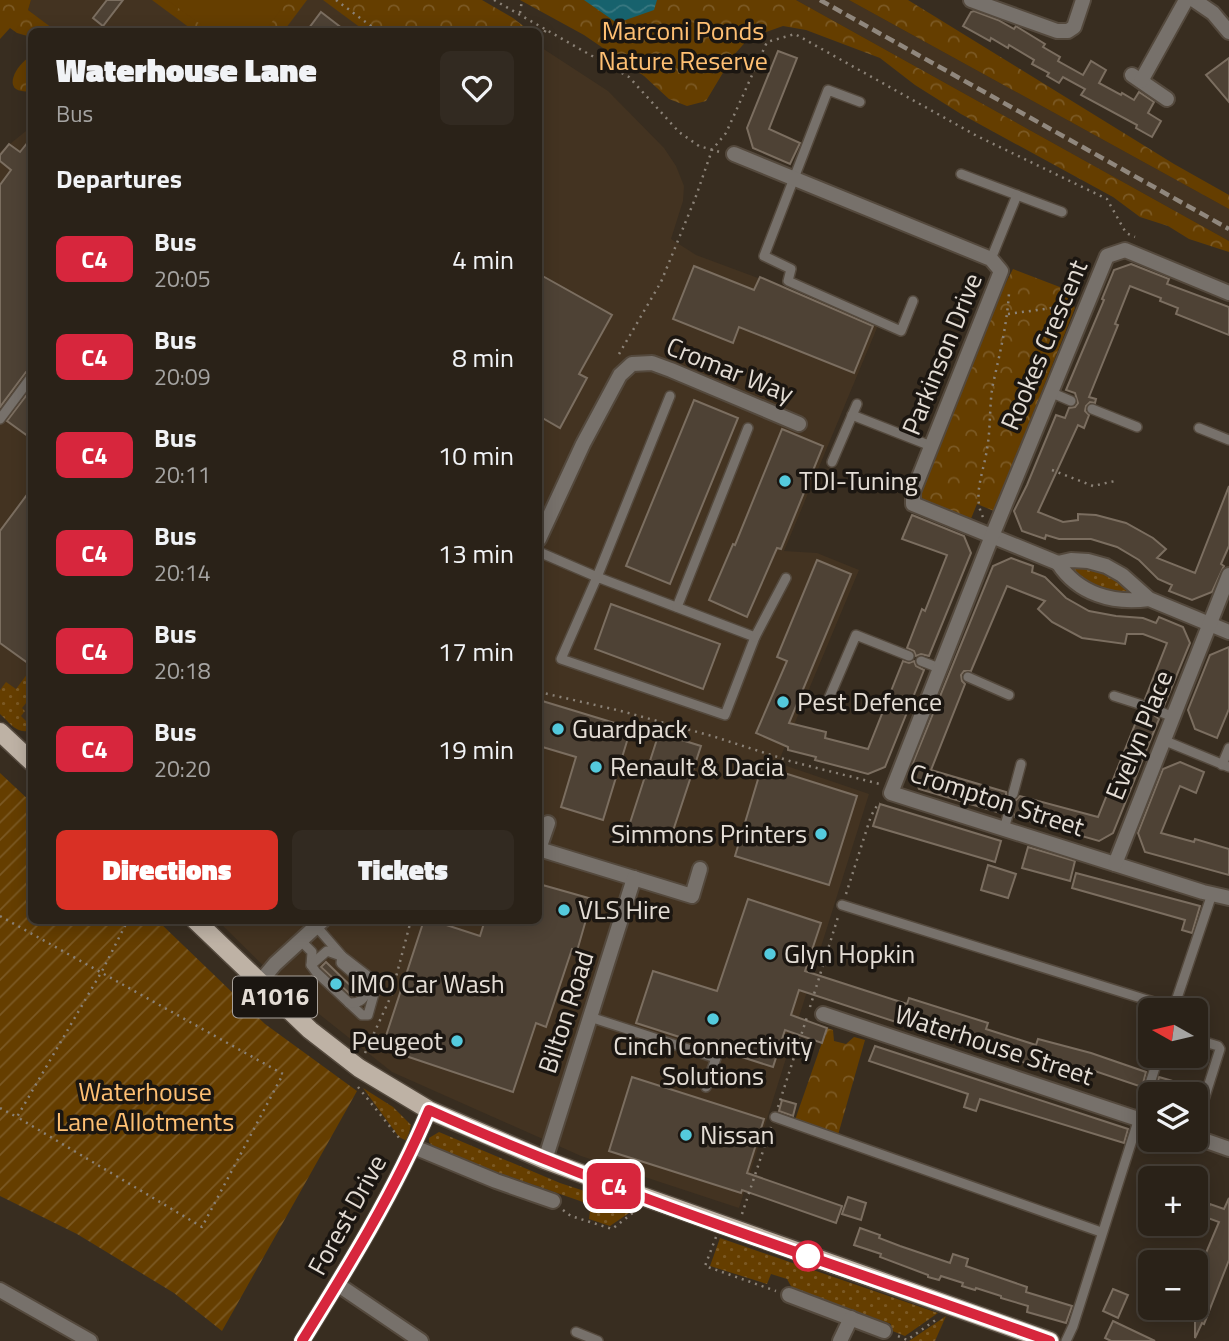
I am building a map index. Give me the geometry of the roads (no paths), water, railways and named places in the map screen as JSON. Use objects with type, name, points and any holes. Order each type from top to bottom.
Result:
[{"type":"main road","points":[[0,732],[28,757]]},
{"type":"main road","name":"A1016","points":[[199,924],[310,1030],[359,1068],[429,1110],[545,1160],[639,1195],[1050,1341]]},
{"type":"street","points":[[970,0],[1057,31],[1068,31],[1073,27],[1083,0]]},
{"type":"street","points":[[1167,99],[1136,78],[1186,0]]},
{"type":"street","points":[[1194,0],[1213,13],[1229,32]]},
{"type":"street","name":"Parkinson Drive","points":[[734,154],[990,259],[1001,271],[913,492],[913,504],[1058,563],[1071,560],[1088,561],[1106,566],[1122,575],[1149,599],[1229,632]]},
{"type":"street","name":"Rookes Crescent","points":[[992,536],[1107,256],[1125,250],[1229,293]]},
{"type":"street","name":"Cromar Way","points":[[542,533],[583,444],[620,375],[632,364],[652,363],[799,424]]},
{"type":"street","name":"Crompton Street","points":[[992,536],[943,668],[891,793],[1006,822],[1115,864],[1229,898]]},
{"type":"street","name":"Parkinson Drive","points":[[1058,563],[1065,574],[1078,585],[1095,594],[1130,601],[1149,599]]},
{"type":"street","points":[[1209,624],[1229,575]]},
{"type":"street","name":"Evelyn Place","points":[[1115,864],[1163,740],[1167,715],[1209,624]]},
{"type":"street","points":[[542,840],[548,823]]},
{"type":"street","points":[[542,850],[692,896],[700,869]]},
{"type":"street","name":"Bilton Road","points":[[545,1160],[634,878]]},
{"type":"street","points":[[260,982],[318,924]]},
{"type":"street","name":"Waterhouse Street","points":[[823,1014],[1138,1119]]},
{"type":"street","name":"Forest Drive","points":[[302,1341],[414,1147],[429,1110]]},
{"type":"street","points":[[1208,1142],[1229,1149]]},
{"type":"street","points":[[414,1147],[496,1181],[553,1200]]},
{"type":"street","points":[[337,1284],[421,1341]]},
{"type":"street","points":[[0,1290],[90,1341]]},
{"type":"street","points":[[789,1295],[884,1331]]},
{"type":"street","points":[[840,1341],[850,1318]]},
{"type":"lane","points":[[860,102],[828,90],[764,256],[791,270],[788,281],[901,331],[913,301]]},
{"type":"lane","points":[[961,174],[1062,212]]},
{"type":"lane","points":[[990,259],[1017,195]]},
{"type":"lane","points":[[0,419],[28,381]]},
{"type":"lane","points":[[1050,392],[1072,401]]},
{"type":"lane","points":[[670,396],[561,659],[725,715],[755,637],[786,578]]},
{"type":"lane","points":[[832,462],[857,404]]},
{"type":"lane","points":[[1092,409],[1137,427]]},
{"type":"lane","points":[[852,415],[931,446]]},
{"type":"lane","points":[[677,607],[748,428]]},
{"type":"lane","points":[[1199,428],[1229,440]]},
{"type":"lane","points":[[542,552],[597,577],[755,637]]},
{"type":"lane","points":[[829,698],[856,635],[909,656]]},
{"type":"lane","points":[[921,661],[943,668]]},
{"type":"lane","points":[[968,677],[1009,695]]},
{"type":"lane","points":[[1114,696],[1142,705]]},
{"type":"lane","points":[[1163,740],[1225,766],[1229,748]]},
{"type":"lane","points":[[1013,794],[1021,764]]},
{"type":"lane","points":[[1177,998],[1212,894]]},
{"type":"lane","points":[[842,905],[1138,998]]},
{"type":"lane","points":[[300,940],[312,953],[311,965],[362,1015],[368,1015],[377,983],[342,956],[320,924]]},
{"type":"lane","points":[[311,965],[327,951],[342,956]]},
{"type":"lane","points":[[342,956],[341,963],[370,988],[357,1004],[349,1003]]},
{"type":"lane","points":[[590,1017],[716,1058],[706,1087]]},
{"type":"lane","points":[[1208,1043],[1220,1049],[1208,1087]]},
{"type":"lane","points":[[775,1117],[1101,1232]]},
{"type":"lane","points":[[1066,1341],[1101,1232],[1138,1136]]},
{"type":"lane","points":[[576,1332],[598,1341]]},
{"type":"water","points":[[584,0],[657,0],[654,10],[617,23]]},
{"type":"railway","points":[[820,0],[1229,229]]},
{"type":"place","name":"TDI-Tuning","points":[[785,481]]},
{"type":"place","name":"Pest Defence","points":[[783,702]]},
{"type":"place","name":"Guardpack","points":[[558,729]]},
{"type":"place","name":"Renault & Dacia","points":[[596,767]]},
{"type":"place","name":"Simmons Printers","points":[[821,834]]},
{"type":"place","name":"VLS Hire","points":[[564,910]]},
{"type":"place","name":"Glyn Hopkin","points":[[770,954]]},
{"type":"place","name":"IMO Car Wash","points":[[336,984]]},
{"type":"place","name":"Cinch Connectivity Solutions","points":[[713,1019]]},
{"type":"place","name":"Peugeot","points":[[457,1041]]},
{"type":"place","name":"Nissan","points":[[686,1135]]},
{"type":"park label","name":"Marconi Ponds Nature Reserve","points":[[683,46]]},
{"type":"park label","name":"Waterhouse Lane Allotments","points":[[145,1107]]}]
